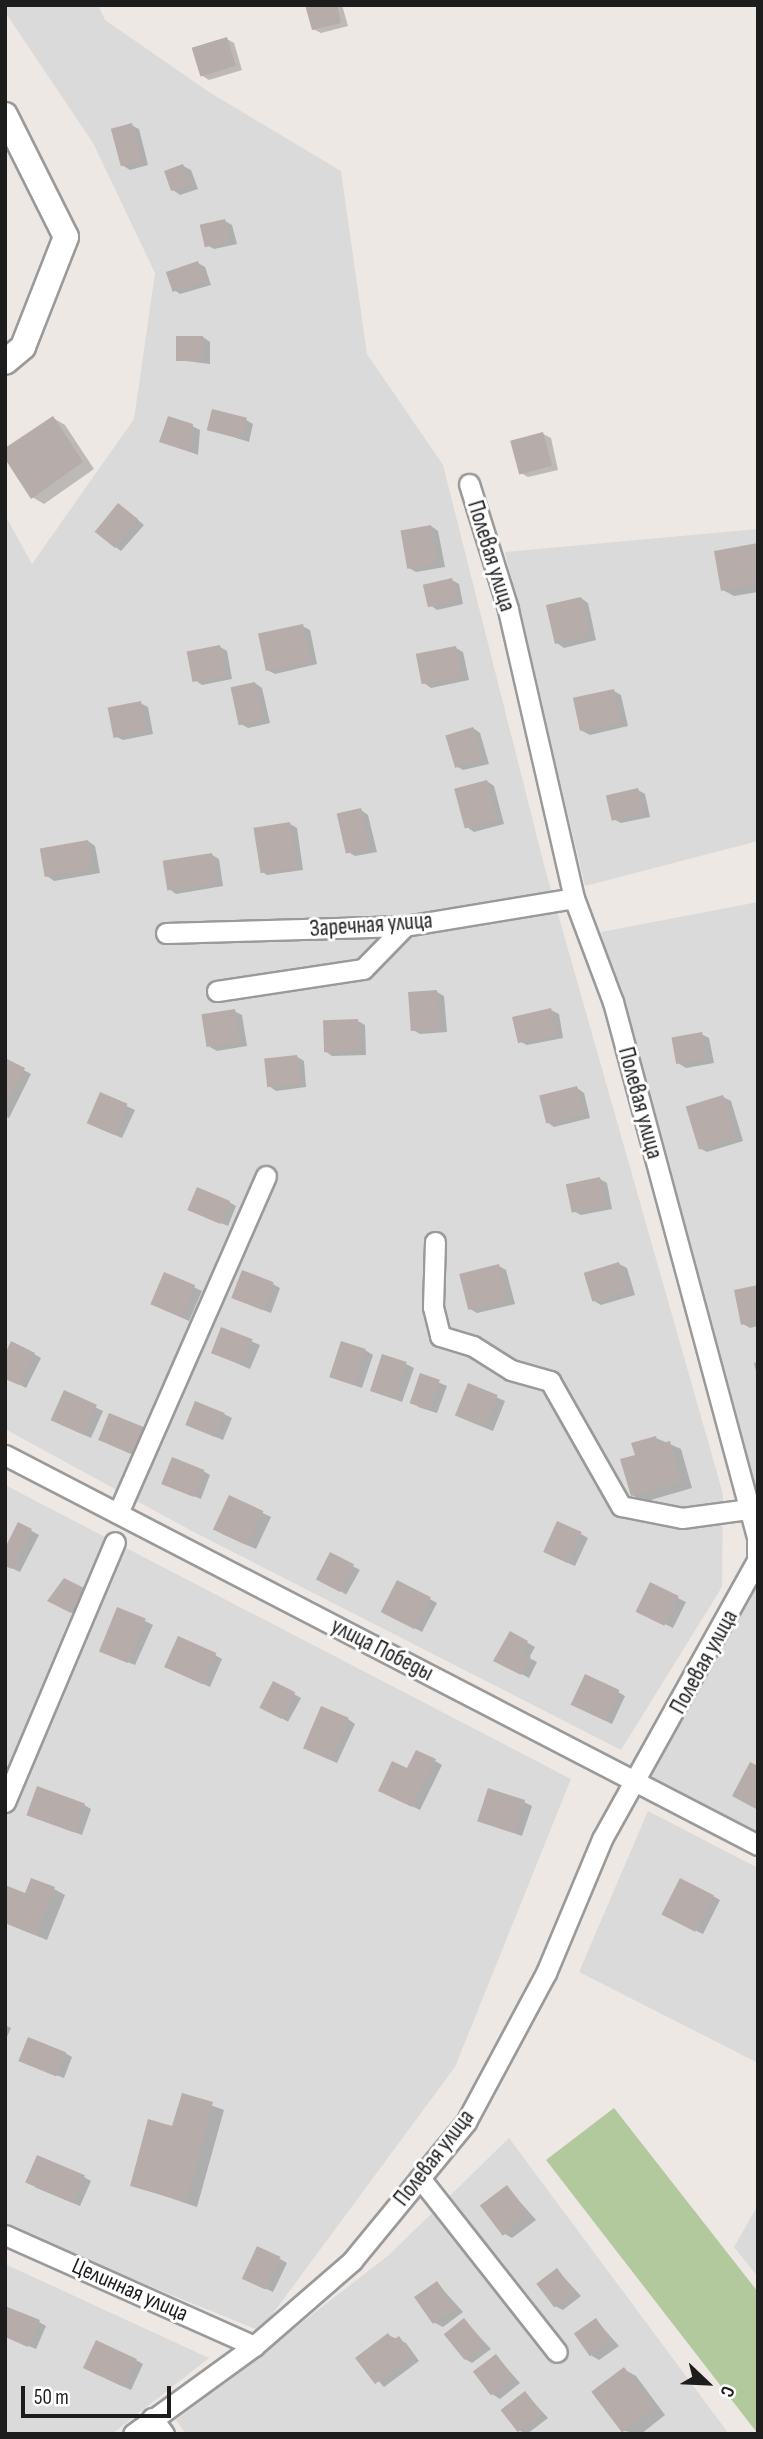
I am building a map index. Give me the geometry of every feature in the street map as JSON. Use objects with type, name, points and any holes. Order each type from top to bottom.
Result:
[{"type":"street","points":[[5,115],[66,237],[23,347],[5,362]]},
{"type":"street","name":"Полевая улица","points":[[133,2434],[158,2426],[352,2261],[466,2122],[546,1973],[603,1839],[757,1561],[757,1537],[613,1002],[574,898],[508,609],[469,484]]},
{"type":"street","name":"Заречная улица","points":[[166,933],[405,926],[574,898]]},
{"type":"street","points":[[217,991],[363,969],[405,926]]},
{"type":"street","points":[[118,1513],[266,1176]]},
{"type":"street","points":[[435,1242],[433,1307],[440,1336],[473,1346],[511,1370],[550,1381],[621,1506],[682,1518],[749,1509]]},
{"type":"street","name":"улица Победы","points":[[5,1455],[758,1845]]},
{"type":"street","points":[[5,1802],[115,1542]]},
{"type":"street","points":[[420,2178],[558,2352]]},
{"type":"street","name":"Целинная улица","points":[[5,2235],[254,2346]]},
{"type":"shaded area","points":[[5,5],[98,5],[105,20],[209,92],[341,171],[367,354],[443,465],[544,865],[723,1494],[722,1587],[621,1750],[190,1530],[5,1429],[5,515],[32,564],[134,419],[155,273],[93,143],[5,12]]},
{"type":"shaded area","points":[[758,529],[758,841],[585,886],[505,552]]},
{"type":"shaded area","points":[[758,902],[758,1494],[601,932]]},
{"type":"shaded area","points":[[5,1485],[571,1779],[455,2067],[260,2331],[5,2227]]},
{"type":"shaded area","points":[[758,1578],[758,1833],[649,1777]]},
{"type":"shaded area","points":[[648,1811],[758,1868],[758,2063],[579,1972]]},
{"type":"shaded area","points":[[509,2138],[729,2434],[186,2434],[176,2420],[389,2255]]},
{"type":"shaded area","points":[[758,2205],[758,2277],[734,2247]]},
{"type":"shaded area","points":[[5,2264],[209,2358],[112,2434],[5,2434]]},
{"type":"green space","points":[[614,2108],[758,2292],[758,2434],[546,2160]]},
{"type":"building","points":[[305,5],[337,5],[341,23],[312,30]]},
{"type":"building","points":[[227,37],[236,66],[200,77],[192,48]]},
{"type":"building","points":[[132,123],[142,161],[121,166],[111,129]]},
{"type":"building","points":[[183,164],[192,185],[171,191],[164,171]]},
{"type":"building","points":[[225,219],[230,241],[205,247],[200,225]]},
{"type":"building","points":[[198,261],[205,281],[173,292],[166,272]]},
{"type":"building","points":[[176,336],[203,336],[203,361],[176,361]]},
{"type":"building","points":[[212,409],[247,418],[242,439],[207,430]]},
{"type":"building","points":[[53,416],[83,462],[31,499],[5,459],[5,448]]},
{"type":"building","points":[[168,416],[193,424],[190,452],[159,442]]},
{"type":"building","points":[[543,432],[552,466],[519,475],[510,441]]},
{"type":"building","points":[[118,503],[138,519],[115,548],[95,532]]},
{"type":"building","points":[[431,525],[438,563],[407,569],[400,530]]},
{"type":"building","points":[[758,543],[758,584],[721,591],[714,551]]},
{"type":"building","points":[[452,578],[457,600],[428,607],[423,585]]},
{"type":"building","points":[[581,597],[590,636],[555,644],[546,605]]},
{"type":"building","points":[[303,624],[311,661],[266,671],[258,634]]},
{"type":"building","points":[[220,645],[226,675],[193,682],[187,651]]},
{"type":"building","points":[[456,646],[462,676],[422,684],[416,654]]},
{"type":"building","points":[[255,682],[263,720],[239,725],[231,687]]},
{"type":"building","points":[[614,689],[621,722],[580,731],[573,698]]},
{"type":"building","points":[[141,701],[147,731],[114,738],[108,707]]},
{"type":"building","points":[[473,727],[483,760],[455,768],[445,735]]},
{"type":"building","points":[[487,780],[498,820],[465,828],[454,789]]},
{"type":"building","points":[[638,788],[644,813],[612,821],[606,795]]},
{"type":"building","points":[[361,808],[370,848],[346,854],[337,814]]},
{"type":"building","points":[[290,822],[297,867],[261,873],[253,828]]},
{"type":"building","points":[[88,840],[93,869],[45,877],[40,849]]},
{"type":"building","points":[[212,853],[217,883],[167,890],[163,861]]},
{"type":"building","points":[[437,990],[440,1029],[411,1031],[408,992]]},
{"type":"building","points":[[551,1008],[557,1034],[518,1043],[512,1017]]},
{"type":"building","points":[[235,1009],[240,1042],[207,1047],[201,1014]]},
{"type":"building","points":[[358,1019],[359,1051],[324,1052],[323,1020]]},
{"type":"building","points":[[702,1032],[707,1059],[676,1064],[671,1037]]},
{"type":"building","points":[[297,1055],[300,1084],[267,1087],[264,1058]]},
{"type":"building","points":[[5,1058],[25,1068],[5,1107]]},
{"type":"building","points":[[577,1086],[584,1114],[546,1124],[539,1095]]},
{"type":"building","points":[[100,1092],[128,1104],[114,1135],[87,1123]]},
{"type":"building","points":[[723,1095],[736,1138],[699,1149],[686,1106]]},
{"type":"building","points":[[600,1177],[606,1205],[572,1213],[566,1184]]},
{"type":"building","points":[[197,1187],[230,1201],[220,1224],[187,1210]]},
{"type":"building","points":[[619,1262],[628,1291],[592,1302],[584,1273]]},
{"type":"building","points":[[499,1264],[508,1300],[468,1310],[459,1274]]},
{"type":"building","points":[[242,1270],[274,1282],[263,1310],[231,1298]]},
{"type":"building","points":[[164,1272],[195,1285],[182,1318],[150,1304]]},
{"type":"building","points":[[758,1285],[758,1321],[741,1325],[734,1290]]},
{"type":"building","points":[[221,1327],[253,1339],[243,1365],[211,1353]]},
{"type":"building","points":[[11,1341],[35,1353],[19,1385],[5,1379],[5,1354]]},
{"type":"building","points":[[341,1341],[366,1349],[354,1385],[329,1377]]},
{"type":"building","points":[[382,1354],[407,1362],[395,1399],[370,1391]]},
{"type":"building","points":[[420,1373],[440,1380],[429,1410],[410,1403]]},
{"type":"building","points":[[468,1383],[498,1395],[485,1427],[455,1415]]},
{"type":"building","points":[[64,1390],[97,1405],[83,1435],[51,1420]]},
{"type":"building","points":[[195,1401],[225,1413],[215,1437],[185,1425]]},
{"type":"building","points":[[109,1413],[144,1427],[133,1454],[98,1440]]},
{"type":"building","points":[[656,1436],[658,1444],[670,1441],[681,1482],[631,1496],[620,1459],[635,1455],[631,1443]]},
{"type":"building","points":[[172,1457],[204,1470],[194,1497],[161,1484]]},
{"type":"building","points":[[229,1495],[263,1511],[247,1545],[213,1529]]},
{"type":"building","points":[[557,1521],[582,1532],[568,1563],[543,1552]]},
{"type":"building","points":[[18,1522],[32,1529],[12,1569],[5,1566],[5,1548]]},
{"type":"building","points":[[330,1552],[354,1564],[340,1592],[316,1580]]},
{"type":"building","points":[[64,1578],[84,1588],[71,1613],[47,1601]]},
{"type":"building","points":[[397,1580],[431,1597],[415,1629],[381,1612]]},
{"type":"building","points":[[650,1582],[679,1596],[664,1626],[636,1612]]},
{"type":"building","points":[[117,1607],[146,1619],[128,1663],[99,1652]]},
{"type":"building","points":[[510,1631],[528,1641],[522,1652],[531,1657],[521,1675],[493,1661]]},
{"type":"building","points":[[178,1636],[216,1653],[203,1684],[164,1667]]},
{"type":"building","points":[[585,1674],[619,1690],[605,1721],[571,1705]]},
{"type":"building","points":[[273,1681],[295,1692],[282,1719],[259,1708]]},
{"type":"building","points":[[321,1706],[349,1718],[331,1760],[303,1748]]},
{"type":"building","points":[[416,1750],[436,1759],[412,1807],[378,1791],[392,1761],[407,1768]]},
{"type":"building","points":[[750,1762],[758,1766],[758,1810],[732,1796]]},
{"type":"building","points":[[37,1786],[85,1803],[74,1833],[26,1815]]},
{"type":"building","points":[[488,1788],[525,1800],[514,1833],[477,1821]]},
{"type":"building","points":[[31,1878],[55,1887],[35,1935],[5,1923],[5,1885],[25,1893]]},
{"type":"building","points":[[680,1878],[714,1895],[695,1932],[661,1915]]},
{"type":"building","points":[[28,2037],[66,2052],[56,2076],[18,2061]]},
{"type":"building","points":[[182,2093],[213,2102],[186,2202],[130,2186],[148,2119],[172,2126]]},
{"type":"building","points":[[37,2155],[85,2175],[73,2203],[25,2183]]},
{"type":"building","points":[[507,2185],[530,2215],[503,2236],[480,2205]]},
{"type":"building","points":[[257,2246],[281,2257],[265,2290],[242,2279]]},
{"type":"building","points":[[557,2268],[575,2292],[554,2308],[536,2284]]},
{"type":"building","points":[[437,2281],[456,2308],[433,2324],[414,2297]]},
{"type":"building","points":[[5,2306],[40,2320],[28,2347],[5,2337]]},
{"type":"building","points":[[464,2318],[485,2344],[465,2360],[444,2334]]},
{"type":"building","points":[[596,2318],[612,2341],[590,2356],[574,2333]]},
{"type":"building","points":[[388,2333],[393,2340],[399,2336],[413,2356],[375,2384],[355,2358]]},
{"type":"building","points":[[96,2340],[137,2359],[124,2387],[83,2368]]},
{"type":"building","points":[[496,2354],[514,2378],[491,2395],[473,2371]]},
{"type":"building","points":[[624,2367],[655,2408],[622,2432],[591,2392]]},
{"type":"building","points":[[525,2391],[542,2413],[518,2432],[501,2410]]}]
